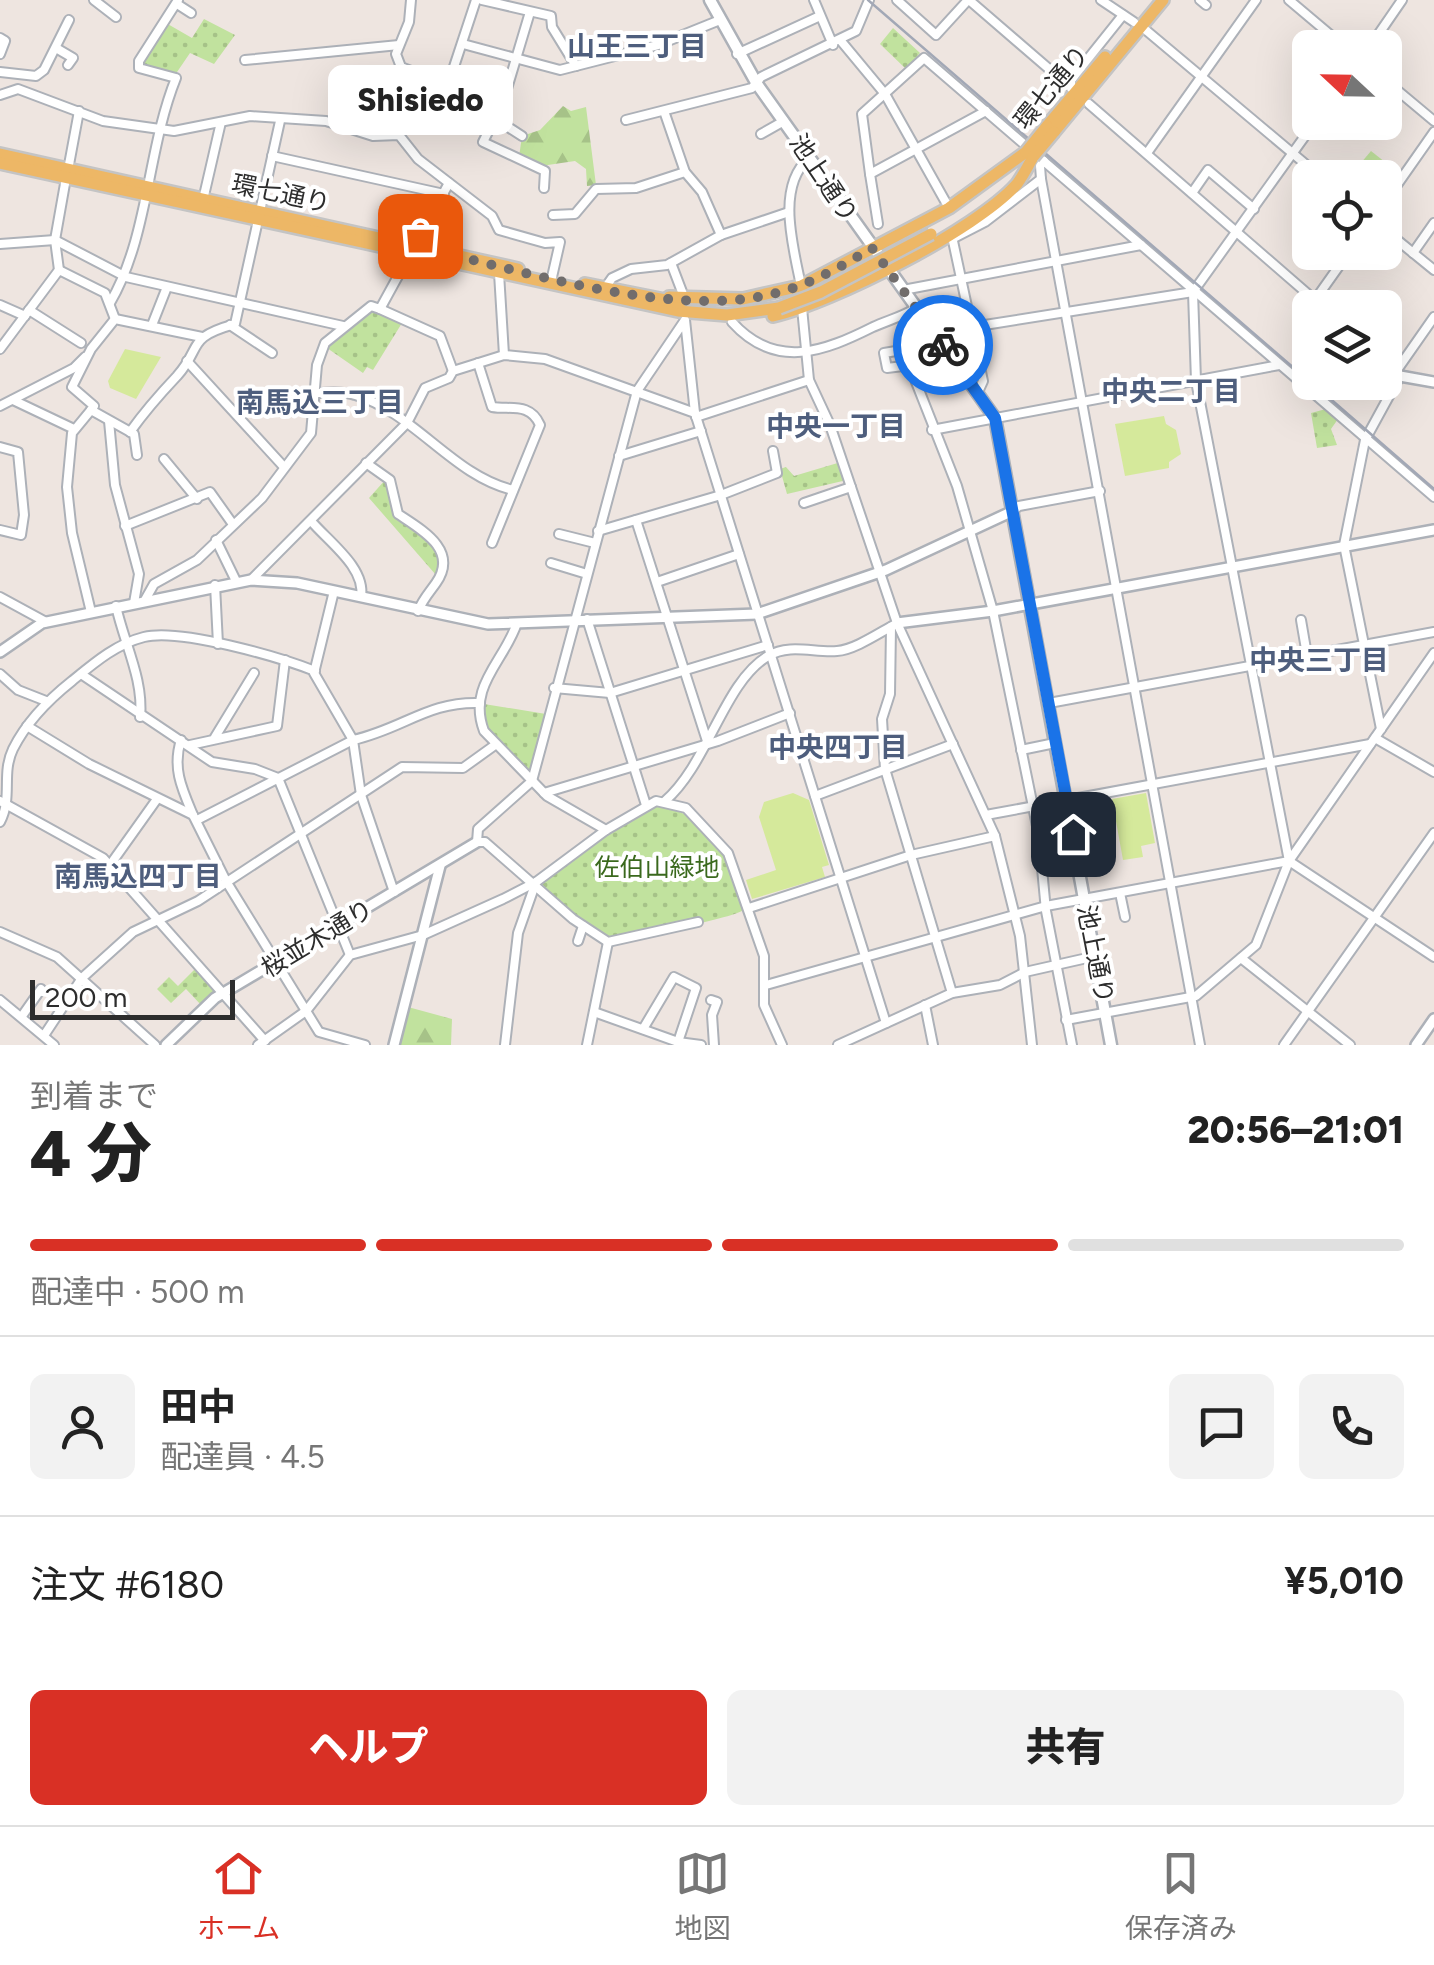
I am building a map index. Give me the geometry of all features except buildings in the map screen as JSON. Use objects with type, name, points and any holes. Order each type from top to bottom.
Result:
[{"type":"main road","name":"池上通り","points":[[710,0],[756,84],[995,418],[1111,1045]]},
{"type":"main road","name":"環七通り","points":[[681,316],[728,315],[778,304],[929,231],[1036,159],[1050,129],[1153,0]]},
{"type":"main road","name":"環七通り","points":[[1133,21],[1163,0]]},
{"type":"main road","name":"環七通り","points":[[0,154],[67,174]]},
{"type":"main road","points":[[654,302],[684,298],[743,300],[800,286],[1036,159]]},
{"type":"main road","points":[[654,302],[681,316],[732,322],[802,308],[951,237],[1006,194],[1036,159]]},
{"type":"main road","name":"環七通り","points":[[0,163],[605,288],[654,302]]},
{"type":"main road","name":"環七通り","points":[[144,191],[203,200],[258,216]]},
{"type":"main road","name":"環七通り","points":[[412,250],[499,273],[654,302],[706,307],[778,304]]},
{"type":"street","points":[[94,0],[116,17]]},
{"type":"street","points":[[411,0],[396,54],[401,67],[447,88],[522,136]]},
{"type":"street","points":[[447,88],[479,0],[551,16],[552,27],[576,66]]},
{"type":"street","points":[[814,0],[837,43],[886,94],[949,208]]},
{"type":"street","points":[[626,120],[756,84],[856,31],[869,0]]},
{"type":"street","points":[[896,0],[936,35],[969,0],[1071,84],[1133,21]]},
{"type":"street","points":[[1102,0],[1133,21],[1300,160]]},
{"type":"street","points":[[1147,153],[1256,0]]},
{"type":"street","points":[[1381,30],[1402,0]]},
{"type":"street","points":[[1291,1],[1325,30]]},
{"type":"street","points":[[110,303],[126,277],[157,127],[176,78],[139,68],[140,61],[178,2],[191,12]]},
{"type":"street","points":[[153,12],[164,23]]},
{"type":"street","points":[[530,12],[496,121],[483,142],[545,172],[544,188]]},
{"type":"street","points":[[738,54],[820,16]]},
{"type":"street","points":[[0,72],[36,76],[56,48],[69,20]]},
{"type":"street","points":[[463,44],[560,70],[672,41],[720,20]]},
{"type":"street","points":[[0,38],[6,41],[0,54]]},
{"type":"street","points":[[245,60],[399,45]]},
{"type":"street","points":[[56,48],[73,58]]},
{"type":"street","points":[[878,224],[862,114],[924,58],[1036,159],[1434,497]]},
{"type":"street","points":[[0,95],[18,89],[103,120],[184,132],[250,116],[280,121],[326,121],[373,136],[398,135],[418,159],[492,216],[499,230],[545,243],[565,241],[552,277]]},
{"type":"street","points":[[1402,94],[1434,121]]},
{"type":"street","points":[[1089,104],[1303,290]]},
{"type":"street","points":[[0,348],[60,270],[56,240],[78,111]]},
{"type":"street","points":[[664,111],[685,172],[702,192],[720,236]]},
{"type":"street","points":[[870,174],[986,111]]},
{"type":"street","points":[[761,134],[784,120]]},
{"type":"street","points":[[130,432],[187,361],[190,348],[202,338],[235,324],[280,121]]},
{"type":"street","points":[[203,200],[221,122]]},
{"type":"street","points":[[1402,178],[1434,132]]},
{"type":"street","points":[[1289,861],[1196,381],[1193,292],[1302,140]]},
{"type":"street","points":[[272,156],[444,194]]},
{"type":"street","points":[[800,286],[790,212],[799,171],[809,158]]},
{"type":"street","points":[[1036,159],[1200,1045]]},
{"type":"street","points":[[1192,193],[1208,170],[1254,208]]},
{"type":"street","points":[[553,215],[576,214],[596,189],[636,188],[685,172]]},
{"type":"street","points":[[978,392],[983,381],[964,279],[951,237],[1038,177]]},
{"type":"street","points":[[380,309],[449,184]]},
{"type":"street","points":[[605,288],[612,278],[630,269],[672,262],[720,236],[790,212]]},
{"type":"street","points":[[1413,252],[1434,223]]},
{"type":"street","points":[[0,244],[56,240],[126,277],[343,326]]},
{"type":"street","points":[[1402,243],[1434,270]]},
{"type":"street","points":[[903,290],[1140,246]]},
{"type":"street","points":[[672,262],[684,298]]},
{"type":"street","points":[[846,264],[856,270],[857,282]]},
{"type":"street","points":[[60,270],[105,293],[115,320]]},
{"type":"street","points":[[499,273],[504,354]]},
{"type":"street","points":[[818,278],[818,290],[827,298]]},
{"type":"street","points":[[152,325],[166,287]]},
{"type":"street","points":[[941,342],[972,327],[1066,309],[1193,292]]},
{"type":"street","points":[[0,305],[27,313],[81,344]]},
{"type":"street","points":[[140,602],[154,584],[197,560],[262,498],[311,434],[320,352],[343,326],[371,306],[440,336],[453,371],[450,378],[426,388],[406,423],[251,580]]},
{"type":"street","points":[[802,308],[809,380],[880,572],[894,625],[995,836],[1015,914],[1032,1045]]},
{"type":"street","points":[[732,322],[778,350],[806,353],[841,345],[916,308]]},
{"type":"street","points":[[681,316],[636,390],[532,781],[478,829],[477,842],[485,842],[583,926],[608,942],[698,922]]},
{"type":"street","points":[[681,316],[696,415],[886,1023]]},
{"type":"street","points":[[904,316],[911,365],[932,430],[957,486],[993,610],[1045,868],[1046,906],[1072,1045]]},
{"type":"street","points":[[1402,367],[1434,317]]},
{"type":"street","points":[[115,320],[202,338]]},
{"type":"street","points":[[0,406],[74,368],[115,320]]},
{"type":"street","points":[[230,325],[272,353]]},
{"type":"street","points":[[91,349],[72,387],[94,406],[74,429],[69,511],[91,612]]},
{"type":"street","points":[[908,350],[884,353],[887,368],[911,365]]},
{"type":"street","points":[[453,371],[504,354],[545,359],[696,415],[809,380]]},
{"type":"street","points":[[187,361],[284,468]]},
{"type":"street","points":[[478,364],[492,407],[515,406],[533,414],[540,425],[492,543]]},
{"type":"street","points":[[932,430],[1278,365]]},
{"type":"street","points":[[1402,374],[1434,382]]},
{"type":"street","points":[[316,393],[355,394],[406,423],[438,448],[513,490]]},
{"type":"street","points":[[13,400],[74,429]]},
{"type":"street","points":[[1376,737],[1344,545],[1366,440],[1384,400]]},
{"type":"street","points":[[91,410],[130,432],[138,456]]},
{"type":"street","points":[[109,421],[108,446],[139,574],[140,602]]},
{"type":"street","points":[[619,456],[701,432]]},
{"type":"street","points":[[0,447],[18,452],[24,515],[21,535],[0,530]]},
{"type":"street","points":[[598,531],[721,496],[777,474],[773,452]]},
{"type":"street","points":[[164,460],[197,498]]},
{"type":"street","points":[[366,463],[390,480],[398,514],[438,544],[443,562],[439,577],[418,611]]},
{"type":"street","points":[[804,503],[850,488]]},
{"type":"street","points":[[0,652],[26,630],[46,622],[251,580],[286,581],[481,623],[758,614],[880,572],[1012,511],[1100,491]]},
{"type":"street","points":[[125,526],[210,492],[232,523]]},
{"type":"street","points":[[636,520],[708,742]]},
{"type":"street","points":[[310,521],[357,572],[363,586],[362,598]]},
{"type":"street","points":[[554,688],[610,693],[769,650],[804,647],[837,652],[894,625],[1434,530]]},
{"type":"street","points":[[559,534],[595,544]]},
{"type":"street","points":[[216,540],[236,581]]},
{"type":"street","points":[[656,582],[740,554]]},
{"type":"street","points":[[551,563],[587,574]]},
{"type":"street","points":[[215,585],[218,644]]},
{"type":"street","points":[[315,672],[334,591]]},
{"type":"street","points":[[0,597],[46,622]]},
{"type":"street","points":[[116,606],[142,695],[140,716]]},
{"type":"street","points":[[587,619],[646,805]]},
{"type":"street","points":[[1301,620],[1308,655]]},
{"type":"street","points":[[517,623],[485,676],[480,720],[496,745],[544,793],[606,830]]},
{"type":"street","points":[[894,625],[890,694],[882,719],[885,769],[952,993]]},
{"type":"street","points":[[1048,703],[1434,632]]},
{"type":"street","points":[[0,822],[6,768],[27,726],[46,701],[125,644],[147,636],[254,649],[315,672],[353,740],[360,795],[394,892]]},
{"type":"street","points":[[665,801],[690,776],[720,715],[769,650]]},
{"type":"street","points":[[1066,1020],[1192,997],[1256,945],[1289,861],[1434,653]]},
{"type":"street","points":[[285,660],[277,726],[185,743],[176,755],[178,780],[226,881],[319,1032],[365,1045]]},
{"type":"street","points":[[214,738],[254,673]]},
{"type":"street","points":[[0,674],[18,690],[46,701]]},
{"type":"street","points":[[81,674],[212,762],[255,768],[280,781],[350,955]]},
{"type":"street","points":[[195,818],[280,781],[353,740],[380,734],[443,704],[480,703]]},
{"type":"street","points":[[544,793],[790,712]]},
{"type":"street","points":[[27,726],[195,818]]},
{"type":"street","points":[[986,815],[1268,763],[1376,737],[1434,772]]},
{"type":"street","points":[[1021,750],[1055,743]]},
{"type":"street","points":[[816,796],[952,744]]},
{"type":"street","points":[[45,1034],[82,978],[116,944],[155,918],[198,901],[402,767],[463,768],[496,745]]},
{"type":"street","points":[[110,865],[157,799]]},
{"type":"street","points":[[4,804],[110,865],[223,993],[261,1043],[306,1011],[350,955],[423,935],[536,882],[606,830],[646,805],[665,801],[686,808],[728,853],[764,956],[764,1005],[782,1045]]},
{"type":"street","points":[[1284,1045],[1434,833]]},
{"type":"street","points":[[749,908],[911,855],[995,836]]},
{"type":"street","name":"桜並木通り","points":[[166,1045],[223,993],[477,842]]},
{"type":"street","points":[[766,985],[1046,906],[1289,861],[1434,958]]},
{"type":"street","points":[[394,1045],[440,866]]},
{"type":"street","points":[[505,1045],[518,933],[536,882]]},
{"type":"street","points":[[1120,893],[1124,916]]},
{"type":"street","points":[[578,940],[583,926]]},
{"type":"street","points":[[0,932],[57,957],[155,1045]]},
{"type":"street","points":[[587,1045],[608,942]]},
{"type":"street","points":[[838,1045],[952,993],[1000,984],[1025,972],[1096,956]]},
{"type":"street","points":[[1241,958],[1350,1045]]},
{"type":"street","points":[[643,1030],[674,976],[696,988],[678,1042]]},
{"type":"street","points":[[22,1016],[41,988]]},
{"type":"street","points":[[0,1000],[54,1045]]},
{"type":"street","points":[[711,1000],[717,1002],[712,1015],[714,1045]]},
{"type":"street","points":[[926,1005],[933,1045]]},
{"type":"street","points":[[594,1012],[678,1042],[701,1045]]},
{"type":"street","points":[[1416,1045],[1434,1020]]},
{"type":"green space","points":[[204,19],[235,35],[214,64],[190,53],[175,75],[139,68],[166,23],[192,38]]},
{"type":"green space","points":[[893,28],[920,53],[906,69],[880,44]]},
{"type":"green space","points":[[563,106],[571,111],[586,107],[596,185],[587,186],[586,169],[575,161],[541,166],[519,157],[522,136],[540,130]]},
{"type":"green space","points":[[1371,151],[1382,160],[1363,160]]},
{"type":"green space","points":[[371,308],[402,323],[373,370],[367,367],[363,373],[327,348],[334,336]]},
{"type":"green space","points":[[125,349],[161,357],[136,399],[110,388],[108,381]]},
{"type":"green space","points":[[1326,409],[1338,419],[1331,429],[1337,445],[1317,448],[1311,413]]},
{"type":"green space","points":[[1164,416],[1166,424],[1176,430],[1181,454],[1169,462],[1169,468],[1125,476],[1115,424]]},
{"type":"green space","points":[[841,462],[847,480],[787,494],[780,469],[786,467],[794,476]]},
{"type":"green space","points":[[386,479],[396,515],[430,539],[440,557],[436,575],[369,498]]},
{"type":"green space","points":[[484,704],[546,714],[530,773],[487,730]]},
{"type":"green space","points":[[793,793],[809,800],[829,865],[822,867],[825,877],[752,899],[746,880],[776,870],[759,817],[764,802]]},
{"type":"green space","points":[[1146,793],[1155,843],[1141,846],[1143,857],[1123,860],[1112,799]]},
{"type":"green space","name":"佐伯山緑地","points":[[646,805],[668,808],[702,825],[723,853],[746,909],[677,928],[605,938],[574,918],[539,881]]},
{"type":"green space","points":[[196,968],[216,989],[202,1006],[186,989],[171,1003],[157,989],[169,977],[178,986]]},
{"type":"green space","points":[[408,1007],[452,1019],[451,1045],[398,1045]]},
{"type":"railway","points":[[868,0],[1292,366]]},
{"type":"railway","points":[[1332,400],[1434,489]]},
{"type":"way so far","points":[[420,236],[415,246],[552,277],[655,298],[714,300],[743,300],[787,290],[824,276],[872,248],[943,345]]},
{"type":"place","name":"Shisiedo","points":[[420,236]]},
{"type":"district","name":"山王三丁目","points":[[637,46]]},
{"type":"district","name":"中央二丁目","points":[[1171,391]]},
{"type":"district","name":"南馬込三丁目","points":[[320,402]]},
{"type":"district","name":"中央一丁目","points":[[836,426]]},
{"type":"district","name":"中央三丁目","points":[[1319,660]]},
{"type":"district","name":"中央四丁目","points":[[838,747]]},
{"type":"district","name":"南馬込四丁目","points":[[138,876]]},
{"type":"route","points":[[943,345],[995,418],[1073,834]]}]
